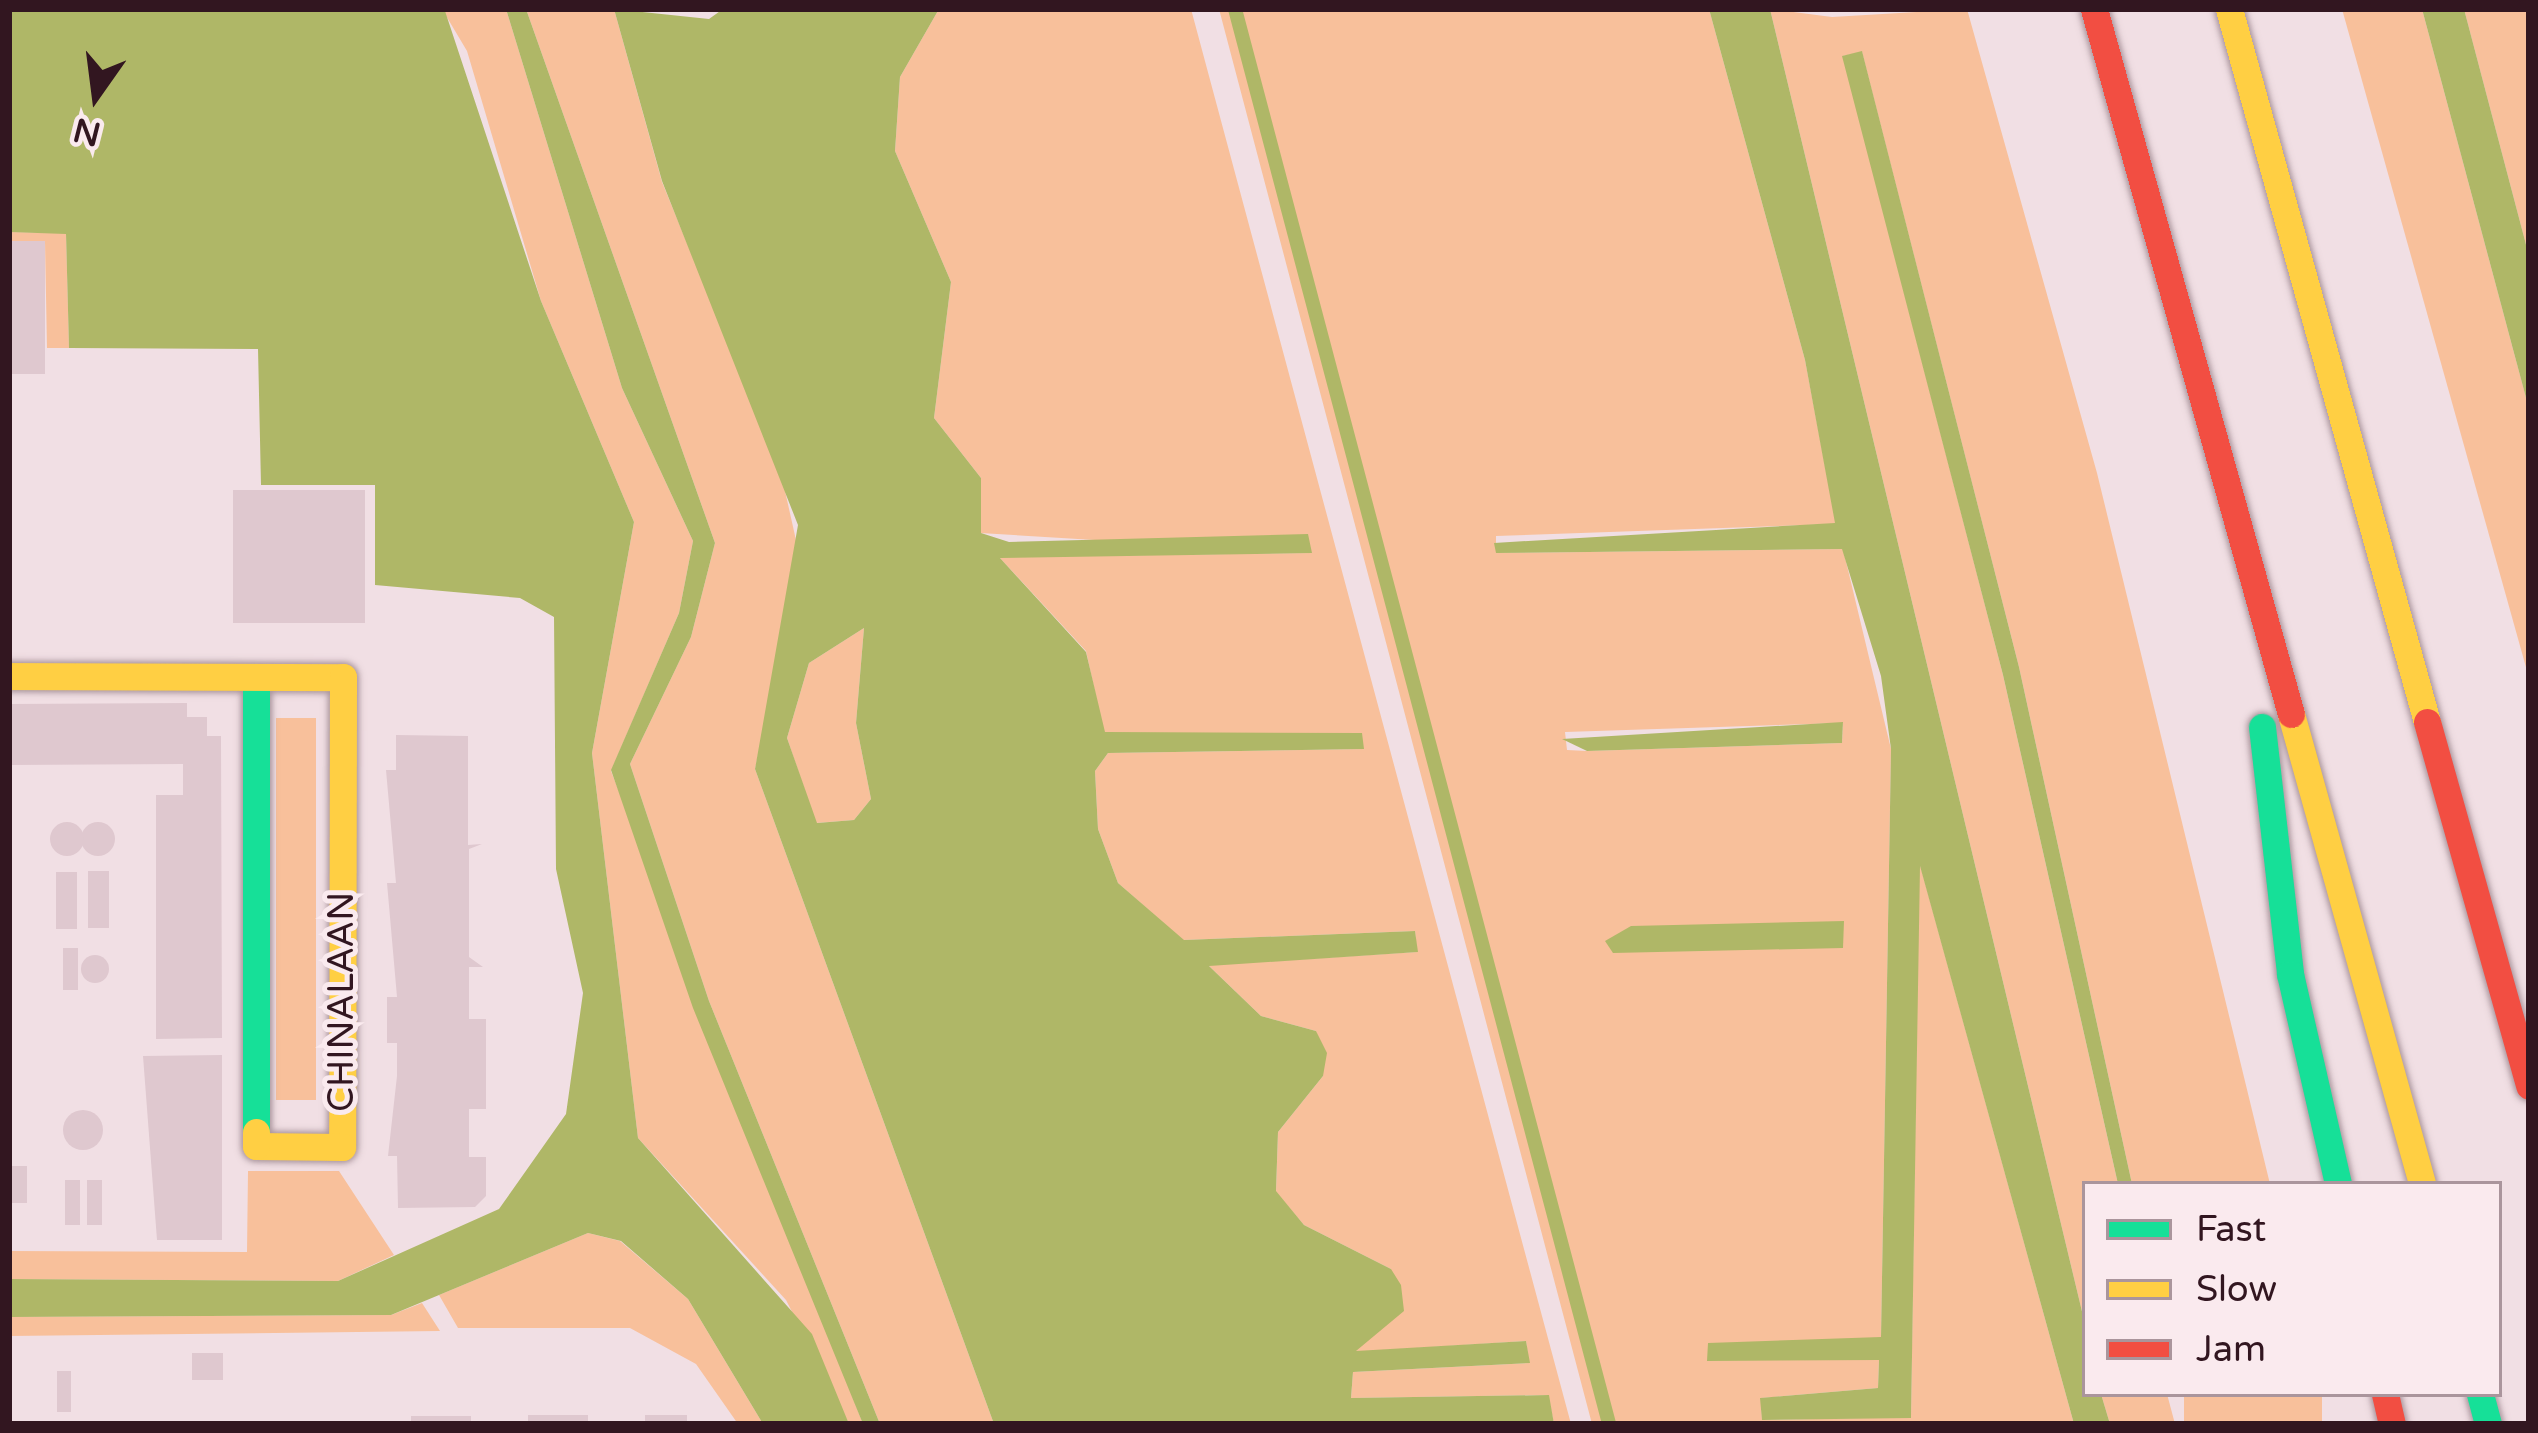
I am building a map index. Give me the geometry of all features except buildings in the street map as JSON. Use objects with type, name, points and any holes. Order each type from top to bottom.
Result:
[{"type":"main road","points":[[2094,9],[2421,1181]]},
{"type":"main road","points":[[2229,9],[2529,1087]]},
{"type":"main road","points":[[2240,522],[2290,974],[2337,1181]]},
{"type":"main road","name":"CHINALAAN","points":[[9,676],[344,677],[342,1147],[256,1146],[256,677]]},
{"type":"shaded area","points":[[9,9],[445,11],[541,301],[634,522],[592,753],[638,1138],[812,1334],[849,1424],[763,1424],[688,1299],[621,1241],[588,1233],[391,1315],[9,1317],[9,1279],[338,1281],[499,1209],[566,1114],[583,993],[556,869],[554,617],[520,598],[375,585],[375,485],[261,485],[258,349],[69,348],[66,234],[9,232]]},
{"type":"shaded area","points":[[442,9],[506,9],[622,388],[693,541],[679,613],[611,771],[863,1424],[849,1424],[786,1300],[638,1138],[592,753],[634,522],[541,301],[467,51]]},
{"type":"shaded area","points":[[506,9],[526,9],[715,543],[691,637],[630,764],[709,1001],[880,1424],[863,1424],[693,1008],[611,770],[679,613],[693,541],[622,388]]},
{"type":"shaded area","points":[[526,9],[614,9],[662,182],[781,473],[800,558],[755,769],[994,1424],[880,1424],[709,1001],[630,764],[691,637],[715,543]]},
{"type":"shaded area","points":[[614,9],[709,19],[723,9],[939,9],[900,77],[895,151],[951,282],[934,418],[981,478],[981,533],[1009,542],[1308,534],[1312,553],[1000,558],[1086,652],[1105,732],[1362,733],[1364,749],[1108,753],[1095,771],[1098,829],[1118,883],[1184,940],[1415,931],[1418,952],[1209,966],[1261,1016],[1316,1031],[1327,1053],[1323,1076],[1278,1132],[1276,1191],[1304,1225],[1391,1269],[1401,1285],[1404,1311],[1356,1351],[1526,1341],[1530,1363],[1353,1372],[1351,1398],[1549,1395],[1554,1424],[994,1424],[755,769],[798,525],[662,181]],"holes":[[[864,628],[856,723],[871,799],[854,820],[817,823],[787,738],[809,663]]]},
{"type":"shaded area","points":[[939,9],[1191,9],[1571,1424],[1554,1424],[1548,1395],[1351,1398],[1353,1372],[1529,1363],[1526,1341],[1354,1352],[1391,1269],[1304,1225],[1276,1192],[1278,1132],[1323,1076],[1316,1031],[1261,1016],[1208,965],[1417,952],[1415,931],[1183,940],[1118,883],[1098,829],[1095,771],[1108,753],[1363,749],[1104,733],[1086,651],[999,557],[1311,553],[980,533],[981,478],[934,418],[951,282],[895,151],[900,77]]},
{"type":"shaded area","points":[[1219,9],[1709,9],[1805,360],[1836,524],[1496,536],[1496,553],[1843,549],[1891,749],[1881,1338],[1707,1360],[1879,1360],[1878,1388],[1761,1398],[1762,1420],[1911,1417],[1919,861],[2074,1424],[1592,1424]],"holes":[[[1843,723],[1842,743],[1587,751],[1567,750],[1565,732]]]},
{"type":"shaded area","points":[[1709,9],[1770,9],[2082,1311],[2082,1397],[2102,1397],[2110,1424],[2074,1424],[1920,866],[1911,1418],[1762,1420],[1760,1398],[1878,1388],[1879,1360],[1707,1361],[1708,1343],[1881,1337],[1891,749],[1881,676],[1842,549],[1496,553],[1494,543],[1835,523],[1805,360]]},
{"type":"shaded area","points":[[1770,9],[1832,17],[1967,9],[2097,473],[2269,1181],[2131,1181],[2019,667],[1862,52],[1843,56],[2003,675],[2117,1181],[2082,1181],[2082,1311]]},
{"type":"shaded area","points":[[2342,9],[2422,9],[2529,409],[2529,678]]},
{"type":"shaded area","points":[[2422,9],[2464,9],[2529,256],[2529,409]]},
{"type":"shaded area","points":[[2464,9],[2529,9],[2529,256]]},
{"type":"shaded area","points":[[1862,51],[2019,667],[2131,1181],[2117,1181],[2003,675],[1842,56]]},
{"type":"shaded area","points":[[9,232],[66,233],[69,348],[47,348],[45,242],[9,241]]},
{"type":"shaded area","points":[[864,628],[856,723],[871,799],[854,820],[816,823],[787,738],[809,663]]},
{"type":"shaded area","points":[[276,718],[316,718],[316,1100],[276,1100]]},
{"type":"shaded area","points":[[1843,722],[1842,743],[1587,751],[1562,739]]},
{"type":"shaded area","points":[[1844,921],[1843,948],[1613,953],[1605,941],[1631,926]]},
{"type":"shaded area","points":[[248,1171],[339,1171],[394,1255],[338,1281],[9,1279],[9,1251],[247,1252]]},
{"type":"shaded area","points":[[588,1233],[620,1241],[688,1299],[763,1424],[738,1424],[696,1364],[630,1328],[458,1328],[439,1295]]},
{"type":"shaded area","points":[[422,1303],[440,1331],[9,1336],[9,1317],[391,1315]]},
{"type":"shaded area","points":[[2102,1397],[2168,1397],[2175,1424],[2110,1424]]},
{"type":"shaded area","points":[[2184,1397],[2322,1397],[2322,1424],[2184,1424]]},
{"type":"waterway","points":[[1235,9],[1609,1424]]},
{"type":"traffic: fast","points":[[256,677],[256,1132]]},
{"type":"traffic: fast","points":[[2262,727],[2290,974],[2337,1181]]},
{"type":"traffic: fast","points":[[2481,1397],[2488,1424]]},
{"type":"traffic: slow","points":[[2229,9],[2427,722]]},
{"type":"traffic: slow","points":[[9,676],[343,677],[342,1147],[256,1146],[256,1132]]},
{"type":"traffic: slow","points":[[2291,714],[2421,1181]]},
{"type":"traffic: jam","points":[[2094,9],[2291,714]]},
{"type":"traffic: jam","points":[[2427,722],[2529,1086]]},
{"type":"traffic: jam","points":[[2386,1397],[2392,1424]]}]
